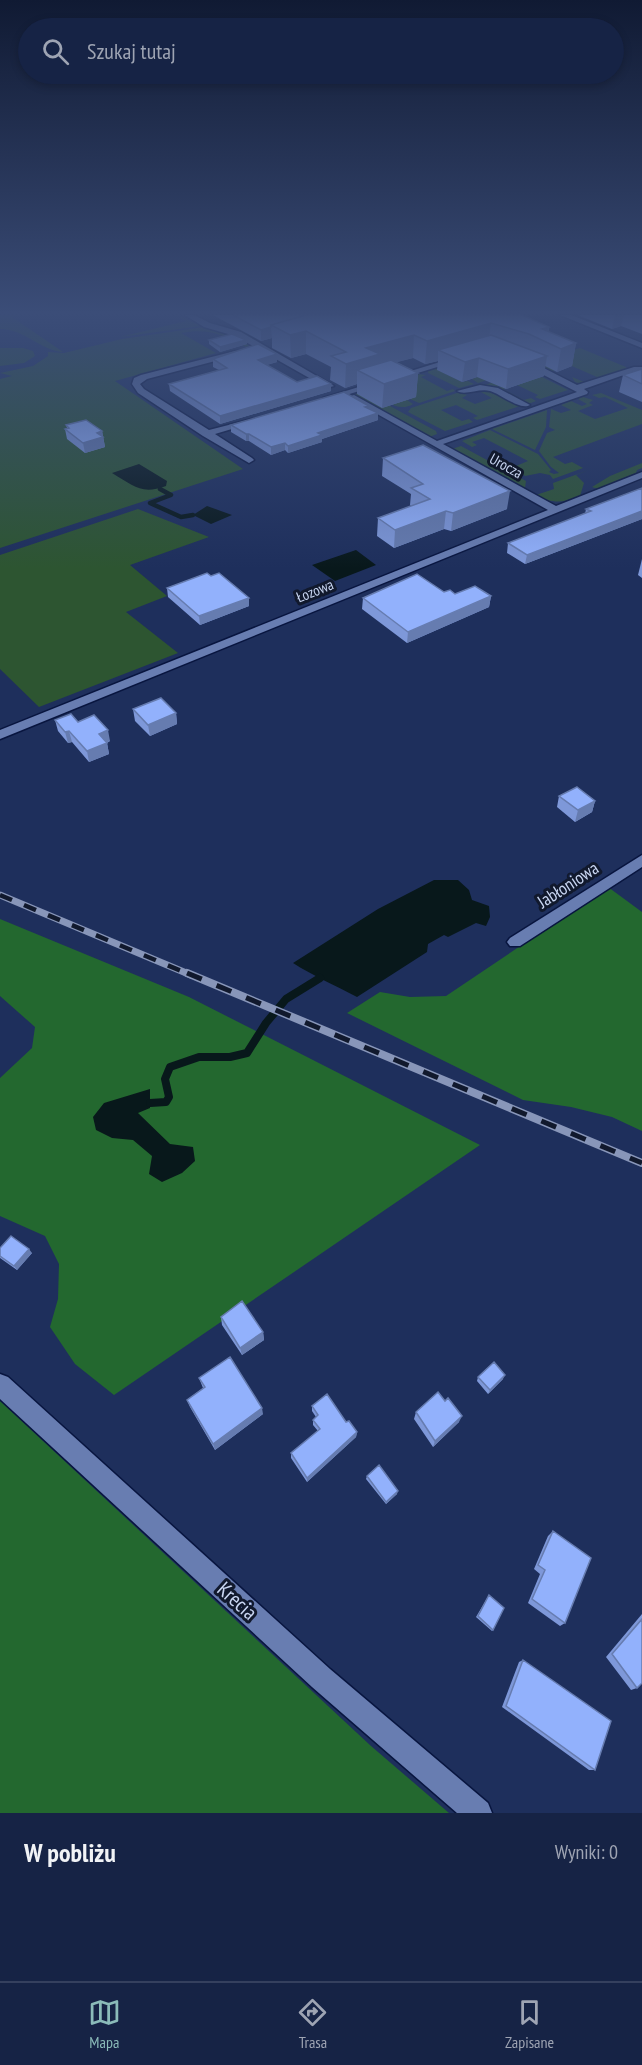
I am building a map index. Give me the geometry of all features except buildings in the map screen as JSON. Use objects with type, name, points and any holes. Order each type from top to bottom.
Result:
[{"type":"street","points":[[154,400],[249,460]]},
{"type":"street","points":[[317,401],[322,400]]},
{"type":"street","name":"Urocza","points":[[356,400],[556,510]]},
{"type":"street","points":[[515,400],[526,405]]},
{"type":"street","points":[[436,444],[555,400]]},
{"type":"street","points":[[206,434],[262,418]]},
{"type":"street","name":"Łozowa","points":[[0,735],[642,475]]},
{"type":"street","name":"Jabłoniowa","points":[[515,942],[642,860]]},
{"type":"street","name":"Krecia","points":[[0,1385],[321,1678],[478,1813]]},
{"type":"green space","points":[[0,400],[142,400],[243,469],[0,548]]},
{"type":"green space","points":[[364,400],[378,400],[436,431],[437,434],[429,437]]},
{"type":"green space","points":[[382,400],[408,400],[413,404],[402,407]]},
{"type":"green space","points":[[411,400],[429,400],[419,403]]},
{"type":"green space","points":[[437,400],[465,400],[475,404],[487,400],[509,400],[523,405],[477,420],[473,418],[478,416],[456,405],[441,410],[462,421],[469,419],[473,422],[445,431],[408,412],[411,408]]},
{"type":"green space","points":[[518,400],[536,401],[528,404]]},
{"type":"green space","points":[[579,400],[592,400],[589,403],[593,405],[578,411],[595,419],[628,408],[610,400],[617,400],[642,410],[642,424],[553,457],[565,464],[572,462],[583,468],[553,479],[550,475],[540,473],[525,476],[509,464],[516,466],[528,461],[484,438],[472,442],[477,445],[472,447],[462,441],[490,430],[538,454],[551,470],[549,472],[554,474],[559,473],[551,467],[539,451],[547,433],[555,430],[549,427],[551,409],[561,413],[571,410],[561,405],[571,401],[582,406],[587,404]]},
{"type":"green space","points":[[547,410],[546,427],[535,450],[492,429]]},
{"type":"green space","points":[[461,446],[526,481],[525,488],[452,449]]},
{"type":"green space","points":[[642,463],[642,468],[636,473],[598,489],[592,487],[610,476]]},
{"type":"green space","points":[[589,470],[576,475],[584,483],[580,496],[558,502],[536,495],[554,489],[553,483]]},
{"type":"green space","points":[[138,509],[209,537],[130,565],[167,596],[126,612],[178,653],[39,707],[0,669],[0,555]]},
{"type":"green space","points":[[608,887],[642,912],[642,1131],[612,1117],[571,1107],[523,1100],[347,1013],[380,992],[410,997],[446,996]]},
{"type":"green space","points":[[0,919],[189,997],[480,1145],[114,1395],[75,1364],[50,1327],[58,1299],[59,1264],[45,1236],[0,1216],[0,1078],[32,1048],[35,1027],[0,996]]},
{"type":"green space","points":[[0,1401],[371,1746],[449,1813],[0,1813]]},
{"type":"shaded area","points":[[139,464],[167,481],[166,486],[150,490],[138,488],[112,473]]},
{"type":"shaded area","points":[[207,506],[232,515],[211,524],[193,515]]},
{"type":"shaded area","points":[[356,550],[376,565],[335,581],[312,565]]},
{"type":"shaded area","points":[[434,880],[458,880],[469,890],[472,900],[489,906],[490,917],[486,926],[476,923],[448,937],[444,935],[428,944],[427,952],[357,997],[293,963],[378,909]]},
{"type":"shaded area","points":[[150,1089],[150,1108],[138,1113],[170,1144],[193,1147],[195,1161],[182,1173],[162,1182],[149,1174],[152,1156],[133,1140],[112,1138],[96,1130],[93,1117],[104,1103]]},
{"type":"waterway","points":[[160,489],[171,495],[150,503],[181,517],[193,515]]},
{"type":"waterway","points":[[150,1103],[166,1102],[169,1097],[165,1079],[170,1067],[199,1057],[230,1057],[247,1053],[266,1023],[286,999],[320,978]]},
{"type":"railway","points":[[0,895],[191,975]]},
{"type":"railway","points":[[187,973],[642,1163]]}]
